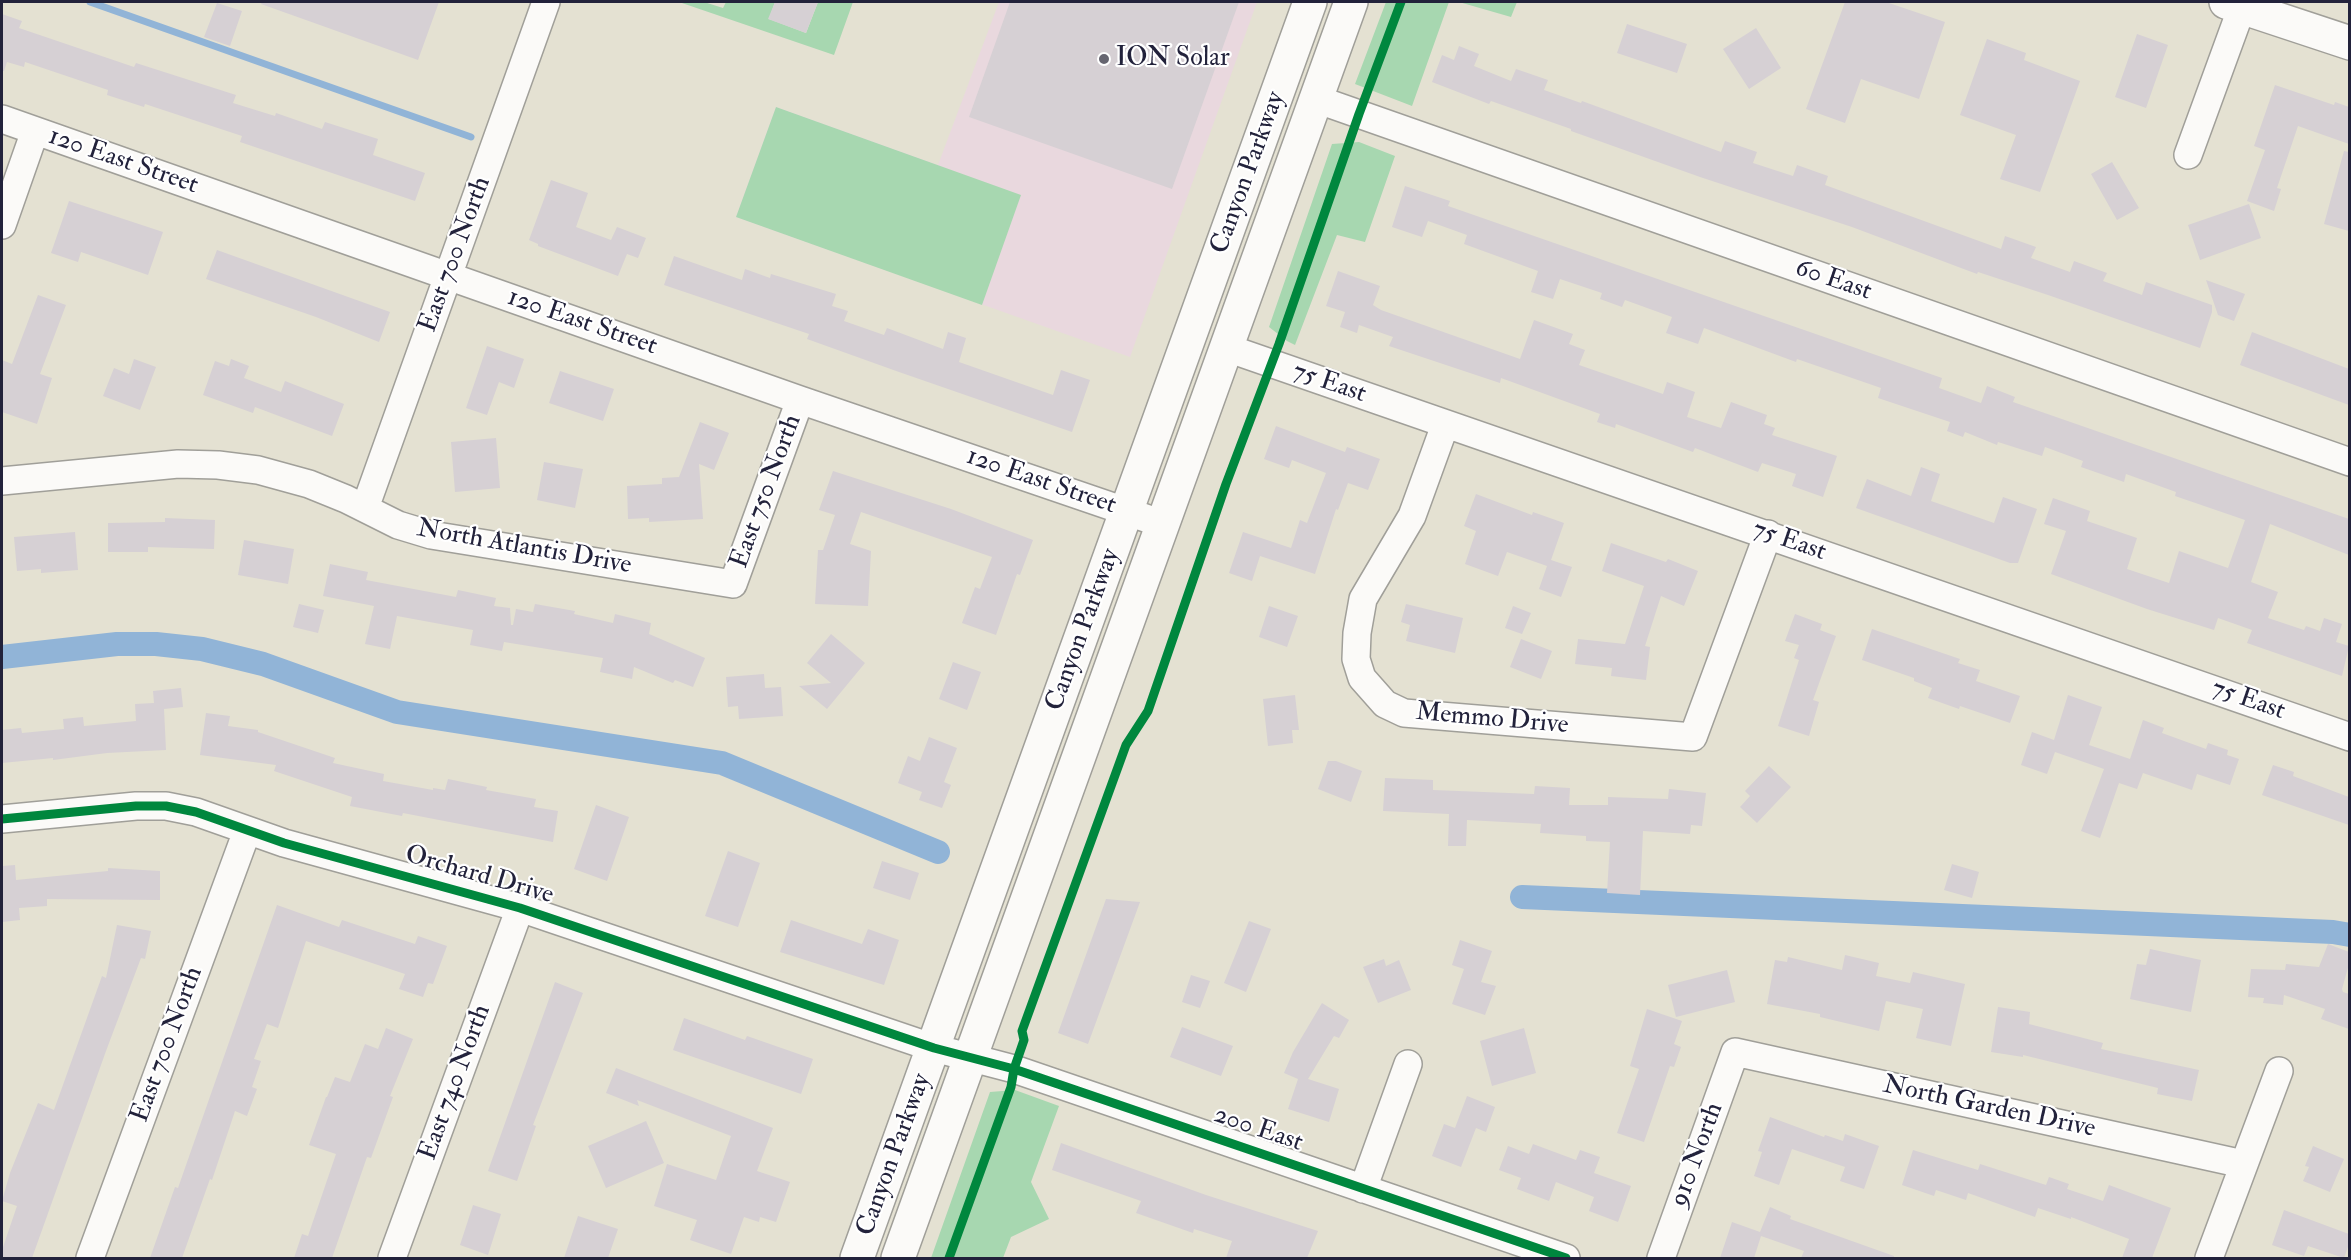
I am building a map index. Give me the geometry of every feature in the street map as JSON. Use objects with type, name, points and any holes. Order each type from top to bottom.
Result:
[{"type":"main road","name":"Canyon Parkway","points":[[857,1258],[1310,2]]},
{"type":"main road","name":"Canyon Parkway","points":[[898,1258],[1351,2]]},
{"type":"main road","points":[[2234,4],[2348,37]]},
{"type":"street","name":"East 700 North","points":[[365,508],[450,276],[546,2]]},
{"type":"street","points":[[2188,155],[2234,4]]},
{"type":"street","name":"60 East","points":[[1316,99],[2349,462]]},
{"type":"street","name":"120 East Street","points":[[2,119],[800,400],[1163,524]]},
{"type":"street","points":[[2,225],[35,131]]},
{"type":"street","name":"75 East","points":[[1227,348],[2349,737]]},
{"type":"street","name":"East 750 North","points":[[733,584],[800,400]]},
{"type":"street","name":"Memmo Drive","points":[[1445,425],[1412,516],[1363,599],[1357,633],[1356,659],[1362,678],[1385,704],[1404,713],[1693,737],[1768,534]]},
{"type":"street","name":"North Atlantis Drive","points":[[2,481],[178,464],[218,465],[258,470],[309,483],[398,525],[431,535],[733,584]]},
{"type":"street","name":"Orchard Drive","points":[[2,819],[136,806],[166,806],[196,812],[247,831],[520,908],[934,1048]]},
{"type":"street","name":"East 700 North","points":[[90,1258],[247,831]]},
{"type":"street","name":"East 740 North","points":[[392,1258],[520,908]]},
{"type":"street","name":"200 East","points":[[934,1048],[1014,1069],[1566,1258]]},
{"type":"street","name":"North Garden Drive","points":[[1735,1052],[2243,1164]]},
{"type":"street","name":"910 North","points":[[1661,1258],[1735,1052]]},
{"type":"street","points":[[1363,1189],[1408,1064]]},
{"type":"street","points":[[2210,1258],[2279,1071]]},
{"type":"shaded area","points":[[999,2],[1257,2],[1130,357],[736,217],[776,107],[938,165]]},
{"type":"green space","points":[[679,2],[704,2],[723,8],[726,2],[775,2],[769,19],[806,33],[818,2],[853,2],[834,55]]},
{"type":"green space","points":[[1386,2],[1449,2],[1412,106],[1355,84]]},
{"type":"green space","points":[[1459,2],[1517,2],[1511,17]]},
{"type":"green space","points":[[776,107],[1021,195],[982,305],[736,217]]},
{"type":"green space","points":[[1359,142],[1395,156],[1365,242],[1337,235],[1295,345],[1269,327],[1332,144]]},
{"type":"green space","points":[[1015,1090],[1059,1106],[1031,1182],[1049,1219],[1011,1237],[1003,1258],[931,1258],[990,1092]]},
{"type":"building","points":[[262,2],[439,2],[418,60],[261,4]]},
{"type":"building","points":[[775,2],[818,2],[806,33],[768,19]]},
{"type":"building","name":"ION Solar","points":[[1010,2],[1239,2],[1172,189],[969,117]]},
{"type":"building","points":[[1845,2],[1886,2],[1945,22],[1919,99],[1861,79],[1845,123],[1806,109]]},
{"type":"building","points":[[217,3],[242,11],[230,46],[204,37]]},
{"type":"building","points":[[2,14],[22,21],[19,28],[134,67],[136,63],[236,95],[233,103],[275,116],[276,113],[322,129],[325,122],[378,139],[373,155],[425,173],[415,201],[240,142],[242,136],[145,104],[144,107],[107,95],[108,90],[25,62],[24,67],[7,62],[2,71]]},
{"type":"building","points":[[1627,24],[1687,44],[1677,73],[1617,53]]},
{"type":"building","points":[[1756,28],[1781,68],[1749,89],[1723,49]]},
{"type":"building","points":[[2137,34],[2168,45],[2146,108],[2115,97]]},
{"type":"building","points":[[1987,39],[2026,53],[2024,60],[2080,81],[2040,192],[2000,179],[2016,135],[1960,115]]},
{"type":"building","points":[[1459,46],[1479,54],[1474,66],[1511,81],[1516,69],[1548,80],[1544,90],[1581,103],[1582,101],[1721,152],[1725,141],[1757,152],[1753,163],[1793,176],[1797,165],[1828,176],[1825,185],[2001,249],[2005,236],[2036,247],[2031,258],[2070,272],[2074,261],[2107,273],[2103,281],[2142,295],[2146,282],[2212,305],[2212,312],[2200,348],[2048,295],[1978,272],[1977,274],[1852,227],[1700,177],[1571,131],[1571,129],[1491,101],[1489,104],[1432,82],[1442,55],[1454,60]]},
{"type":"building","points":[[2275,85],[2334,105],[2335,102],[2349,107],[2349,144],[2298,126],[2277,188],[2281,189],[2274,211],[2247,201],[2265,150],[2254,146]]},
{"type":"building","points":[[2344,151],[2349,152],[2349,231],[2324,224]]},
{"type":"building","points":[[2112,162],[2139,208],[2117,220],[2091,174]]},
{"type":"building","points":[[551,180],[588,193],[576,227],[611,240],[617,227],[646,238],[638,258],[627,254],[618,276],[538,246],[529,240]]},
{"type":"building","points":[[1405,186],[1450,201],[1448,206],[1942,378],[1939,388],[1981,403],[1987,386],[2015,397],[2013,402],[2349,519],[2349,555],[2270,524],[2251,582],[2278,592],[2268,618],[2304,630],[2306,626],[2320,631],[2324,618],[2342,624],[2336,642],[2349,646],[2342,676],[2247,643],[2252,630],[2218,618],[2214,630],[2147,609],[2051,574],[2066,531],[2044,524],[2053,498],[2090,511],[2087,521],[2137,538],[2127,569],[2169,583],[2179,551],[2228,568],[2245,520],[2175,496],[2176,492],[2126,474],[2124,482],[2081,467],[2083,461],[2045,447],[2042,456],[1998,442],[1997,445],[1965,432],[1963,437],[1947,431],[1950,422],[1878,398],[1881,388],[1797,359],[1796,362],[1704,328],[1698,344],[1666,333],[1672,317],[1625,300],[1622,307],[1600,299],[1602,293],[1560,279],[1553,299],[1531,292],[1538,271],[1464,244],[1467,235],[1428,221],[1422,237],[1392,227]]},
{"type":"building","points":[[69,201],[163,232],[148,275],[81,252],[78,262],[51,253]]},
{"type":"building","points":[[2249,204],[2261,238],[2200,260],[2188,225]]},
{"type":"building","points":[[217,250],[390,312],[379,342],[316,317],[206,279]]},
{"type":"building","points":[[674,256],[742,280],[745,269],[770,278],[771,274],[836,294],[832,306],[848,311],[844,321],[884,335],[887,328],[943,349],[948,332],[966,338],[959,362],[1053,395],[1061,370],[1090,380],[1072,432],[807,339],[809,334],[664,285]]},
{"type":"building","points":[[1338,271],[1380,286],[1373,305],[1381,310],[1520,359],[1534,320],[1573,334],[1569,344],[1585,350],[1579,365],[1663,394],[1667,382],[1695,392],[1687,417],[1721,428],[1731,402],[1767,415],[1764,424],[1775,428],[1772,435],[1837,456],[1823,497],[1792,486],[1796,474],[1762,463],[1758,472],[1695,448],[1693,452],[1616,424],[1615,428],[1597,422],[1600,414],[1501,378],[1500,383],[1389,346],[1393,337],[1359,325],[1357,333],[1340,327],[1345,312],[1326,306]]},
{"type":"building","points":[[2206,280],[2245,294],[2234,321],[2218,315]]},
{"type":"building","points":[[38,295],[66,305],[40,374],[52,378],[37,424],[2,412],[2,360],[12,364]]},
{"type":"building","points":[[2252,332],[2349,369],[2349,405],[2240,365]]},
{"type":"building","points":[[487,346],[524,359],[514,388],[499,382],[487,415],[466,408]]},
{"type":"building","points":[[134,359],[156,367],[140,410],[103,396],[114,368],[129,374]]},
{"type":"building","points":[[231,359],[249,366],[244,378],[281,392],[285,381],[344,404],[332,436],[255,407],[253,413],[203,395],[215,361],[229,366]]},
{"type":"building","points":[[560,371],[614,389],[603,421],[549,403]]},
{"type":"building","points":[[700,422],[729,433],[714,470],[699,464],[703,519],[649,522],[649,518],[628,519],[627,486],[662,484],[662,478],[679,477]]},
{"type":"building","points":[[1276,426],[1345,452],[1347,447],[1380,459],[1368,490],[1348,483],[1338,510],[1336,509],[1315,574],[1260,556],[1252,581],[1229,573],[1243,532],[1291,548],[1300,520],[1307,523],[1326,473],[1292,460],[1289,468],[1264,459]]},
{"type":"building","points":[[496,438],[500,488],[455,492],[451,442]]},
{"type":"building","points":[[544,462],[583,469],[575,508],[537,500]]},
{"type":"building","points":[[1921,467],[1940,474],[1931,501],[1994,523],[2003,497],[2037,509],[2018,563],[2010,563],[1856,508],[1867,479],[1911,496]]},
{"type":"building","points":[[833,471],[951,509],[1033,540],[1020,575],[1017,574],[996,635],[962,623],[975,587],[980,589],[992,557],[861,512],[850,544],[871,551],[868,606],[815,604],[818,550],[823,550],[835,515],[819,510]]},
{"type":"building","points":[[1476,494],[1532,515],[1533,512],[1564,523],[1551,560],[1572,567],[1561,597],[1539,589],[1547,566],[1507,552],[1498,576],[1465,564],[1476,531],[1464,526]]},
{"type":"building","points":[[165,518],[215,520],[214,549],[148,547],[148,552],[108,552],[108,523],[165,522]]},
{"type":"building","points":[[75,532],[78,570],[41,573],[41,569],[17,571],[14,537]]},
{"type":"building","points":[[244,540],[294,549],[288,584],[238,575]]},
{"type":"building","points":[[1611,543],[1666,562],[1668,559],[1698,571],[1684,606],[1661,596],[1645,646],[1650,647],[1646,680],[1611,676],[1612,668],[1575,664],[1578,639],[1625,644],[1644,586],[1602,571]]},
{"type":"building","points":[[330,564],[368,572],[366,580],[456,597],[458,590],[496,598],[494,606],[510,608],[511,625],[513,625],[516,609],[533,612],[535,604],[575,611],[574,614],[613,623],[615,614],[651,623],[649,634],[705,658],[693,687],[675,680],[673,683],[634,667],[632,679],[600,672],[603,658],[504,642],[502,651],[470,645],[473,630],[397,616],[390,649],[365,644],[374,606],[323,596]]},
{"type":"building","points":[[299,604],[324,610],[318,633],[293,627]]},
{"type":"building","points":[[1406,604],[1463,618],[1455,653],[1406,641],[1410,625],[1401,622]]},
{"type":"building","points":[[1269,606],[1298,616],[1287,647],[1259,637]]},
{"type":"building","points":[[1513,606],[1531,613],[1522,634],[1505,628]]},
{"type":"building","points":[[1795,614],[1822,624],[1820,630],[1836,636],[1813,700],[1819,702],[1809,736],[1778,726],[1799,660],[1794,658],[1799,645],[1785,641]]},
{"type":"building","points":[[1872,629],[1960,659],[1958,663],[1980,670],[1976,681],[2020,696],[2010,723],[1928,698],[1932,688],[1914,681],[1914,678],[1862,660]]},
{"type":"building","points":[[831,634],[865,663],[827,709],[799,686],[831,683],[807,663]]},
{"type":"building","points":[[1521,639],[1552,651],[1541,679],[1510,667]]},
{"type":"building","points":[[953,662],[981,672],[967,710],[939,699]]},
{"type":"building","points":[[764,674],[765,688],[781,687],[783,716],[739,719],[738,706],[728,707],[726,677]]},
{"type":"building","points":[[181,688],[183,707],[164,709],[166,750],[2,763],[2,730],[21,728],[22,733],[64,729],[63,719],[83,717],[84,726],[136,721],[135,704],[154,703],[153,691]]},
{"type":"building","points":[[1295,695],[1299,730],[1292,730],[1293,743],[1268,746],[1263,699]]},
{"type":"building","points":[[2068,695],[2102,707],[2089,745],[2130,759],[2143,720],[2164,728],[2162,733],[2206,749],[2208,743],[2228,750],[2227,755],[2239,759],[2230,785],[2197,774],[2192,790],[2143,773],[2137,789],[2119,783],[2100,838],[2081,831],[2104,769],[2055,752],[2047,774],[2021,765],[2032,732],[2054,740]]},
{"type":"building","points":[[206,713],[230,716],[228,726],[258,730],[258,732],[335,758],[333,763],[384,774],[383,781],[445,790],[448,779],[487,787],[486,790],[536,799],[534,807],[558,811],[553,842],[403,813],[402,816],[350,806],[352,797],[274,771],[276,765],[200,755]]},
{"type":"building","points":[[929,737],[957,748],[944,782],[951,785],[942,808],[919,800],[922,792],[898,783],[908,756],[920,761]]},
{"type":"building","points":[[1328,761],[1336,761],[1362,771],[1351,802],[1318,789]]},
{"type":"building","points":[[2273,765],[2294,772],[2293,776],[2349,797],[2349,825],[2262,795]]},
{"type":"building","points":[[1769,766],[1791,787],[1757,823],[1740,807],[1750,796],[1745,791]]},
{"type":"building","points":[[1385,778],[1433,780],[1433,790],[1534,794],[1535,786],[1570,788],[1569,805],[1608,805],[1608,797],[1668,799],[1669,789],[1706,793],[1702,826],[1691,825],[1690,834],[1643,831],[1640,895],[1607,893],[1610,842],[1586,841],[1586,836],[1540,833],[1541,824],[1467,820],[1466,846],[1448,846],[1449,814],[1383,811]]},
{"type":"building","points":[[596,805],[629,817],[607,881],[574,869]]},
{"type":"building","points":[[728,851],[760,863],[738,927],[705,916]]},
{"type":"building","points":[[882,861],[919,873],[910,900],[873,888]]},
{"type":"building","points":[[1952,864],[1979,872],[1972,898],[1944,890]]},
{"type":"building","points":[[15,865],[16,880],[108,871],[108,868],[160,871],[160,900],[47,899],[47,906],[19,908],[20,920],[2,922],[2,866]]},
{"type":"building","points":[[1106,899],[1140,902],[1088,1044],[1058,1033]]},
{"type":"building","points":[[277,905],[339,927],[342,920],[415,944],[418,936],[447,946],[433,984],[428,983],[423,997],[399,989],[405,974],[306,941],[278,1028],[267,1024],[254,1059],[261,1061],[252,1087],[257,1089],[247,1116],[235,1111],[182,1258],[150,1258],[175,1187],[178,1188]]},
{"type":"building","points":[[791,920],[862,944],[868,929],[899,940],[884,985],[780,952]]},
{"type":"building","points":[[1249,921],[1271,929],[1246,992],[1224,983]]},
{"type":"building","points":[[117,925],[151,931],[145,959],[141,958],[32,1258],[2,1258],[2,1250],[17,1206],[2,1201],[10,1173],[38,1103],[54,1110],[102,976],[106,978]]},
{"type":"building","points":[[1460,940],[1492,951],[1481,982],[1496,986],[1485,1015],[1452,1004],[1464,969],[1452,965]]},
{"type":"building","points":[[2328,944],[2349,952],[2349,964],[2342,989],[2343,992],[2349,994],[2349,1029],[2321,1019],[2325,1009],[2284,995],[2283,1005],[2263,1003],[2264,998],[2248,997],[2251,969],[2285,970],[2286,964],[2319,967]]},
{"type":"building","points":[[2150,949],[2201,960],[2191,1012],[2130,999],[2137,964],[2146,965]]},
{"type":"building","points":[[1845,955],[1879,963],[1876,976],[1910,983],[1913,972],[1965,984],[1951,1046],[1916,1038],[1923,1009],[1886,1001],[1879,1031],[1820,1017],[1820,1014],[1767,1004],[1775,960],[1787,962],[1788,957],[1842,970]]},
{"type":"building","points":[[1384,959],[1386,966],[1399,960],[1411,990],[1378,1003],[1363,967]]},
{"type":"building","points":[[1727,970],[1735,1002],[1676,1017],[1668,985]]},
{"type":"building","points":[[1191,975],[1210,981],[1200,1008],[1182,1002]]},
{"type":"building","points":[[555,982],[583,993],[533,1125],[536,1126],[517,1181],[488,1171]]},
{"type":"building","points":[[1322,1003],[1349,1020],[1339,1038],[1334,1036],[1308,1079],[1339,1089],[1329,1122],[1288,1109],[1298,1079],[1284,1073],[1293,1052]]},
{"type":"building","points":[[1998,1007],[2030,1012],[2029,1024],[2103,1043],[2101,1049],[2199,1070],[2192,1101],[2157,1094],[2158,1088],[2023,1055],[2023,1057],[1991,1052]]},
{"type":"building","points":[[1647,1009],[1682,1021],[1674,1044],[1681,1047],[1674,1067],[1670,1066],[1644,1142],[1617,1133],[1639,1069],[1630,1066]]},
{"type":"building","points":[[684,1018],[745,1040],[747,1036],[813,1059],[801,1094],[673,1050]]},
{"type":"building","points":[[1182,1027],[1233,1046],[1221,1076],[1170,1057]]},
{"type":"building","points":[[386,1028],[413,1039],[390,1096],[393,1097],[371,1158],[367,1157],[332,1258],[294,1258],[302,1234],[308,1236],[336,1154],[309,1145],[326,1097],[335,1077],[350,1082],[365,1044],[378,1049]]},
{"type":"building","points":[[1524,1028],[1536,1073],[1492,1086],[1480,1041]]},
{"type":"building","points":[[616,1068],[773,1128],[757,1171],[790,1182],[776,1222],[760,1217],[759,1222],[744,1217],[731,1254],[690,1240],[697,1220],[654,1206],[667,1164],[716,1180],[731,1136],[637,1100],[639,1106],[606,1093]]},
{"type":"building","points":[[1467,1096],[1495,1107],[1486,1132],[1476,1128],[1461,1167],[1432,1156],[1444,1124],[1455,1128]]},
{"type":"building","points":[[1770,1117],[1824,1137],[1825,1135],[1843,1141],[1845,1134],[1879,1146],[1864,1189],[1840,1181],[1845,1167],[1792,1149],[1779,1185],[1754,1176],[1762,1152],[1758,1151]]},
{"type":"building","points":[[646,1121],[664,1163],[606,1188],[588,1146]]},
{"type":"building","points":[[1061,1143],[1206,1195],[1318,1231],[1307,1258],[1226,1258],[1232,1241],[1194,1229],[1193,1233],[1136,1213],[1141,1201],[1052,1170]]},
{"type":"building","points":[[1533,1144],[1576,1160],[1580,1150],[1600,1157],[1594,1173],[1631,1186],[1618,1222],[1589,1211],[1594,1197],[1556,1182],[1549,1201],[1517,1189],[1521,1178],[1499,1170],[1508,1146],[1529,1154]]},
{"type":"building","points":[[2313,1146],[2344,1159],[2330,1192],[2303,1181],[2309,1167],[2305,1166]]},
{"type":"building","points":[[1913,1150],[1978,1170],[1980,1164],[2046,1185],[2049,1177],[2069,1184],[2067,1189],[2103,1201],[2109,1185],[2171,1208],[2152,1258],[2122,1258],[2129,1239],[2071,1217],[2071,1219],[2038,1208],[2035,1217],[1968,1193],[1966,1200],[1936,1190],[1934,1196],[1902,1185]]},
{"type":"building","points":[[473,1205],[501,1214],[488,1255],[460,1245]]},
{"type":"building","points":[[1770,1207],[1791,1216],[1790,1219],[1894,1256],[1894,1258],[1801,1258],[1804,1251],[1761,1236],[1754,1258],[1720,1258],[1732,1222],[1760,1232]]},
{"type":"building","points":[[2284,1210],[2349,1234],[2349,1244],[2344,1258],[2308,1246],[2304,1256],[2272,1245]]},
{"type":"building","points":[[578,1216],[618,1229],[608,1258],[564,1258]]},
{"type":"waterway","points":[[90,2],[471,137]]},
{"type":"waterway","points":[[2,657],[117,644],[156,644],[202,649],[263,664],[397,712],[722,763],[938,852]]},
{"type":"waterway","points":[[1522,897],[2333,932],[2350,935]]},
{"type":"cycle path","points":[[949,1258],[1011,1087],[1014,1069],[1024,1040],[1022,1031],[1126,745],[1148,711],[1226,484],[1279,344],[1359,114],[1401,2]]},
{"type":"cycle path","points":[[2,819],[136,806],[166,806],[196,812],[284,843],[520,908],[934,1048],[1014,1069],[1566,1258]]},
{"type":"place","name":"ION Solar","points":[[1104,59]]}]
